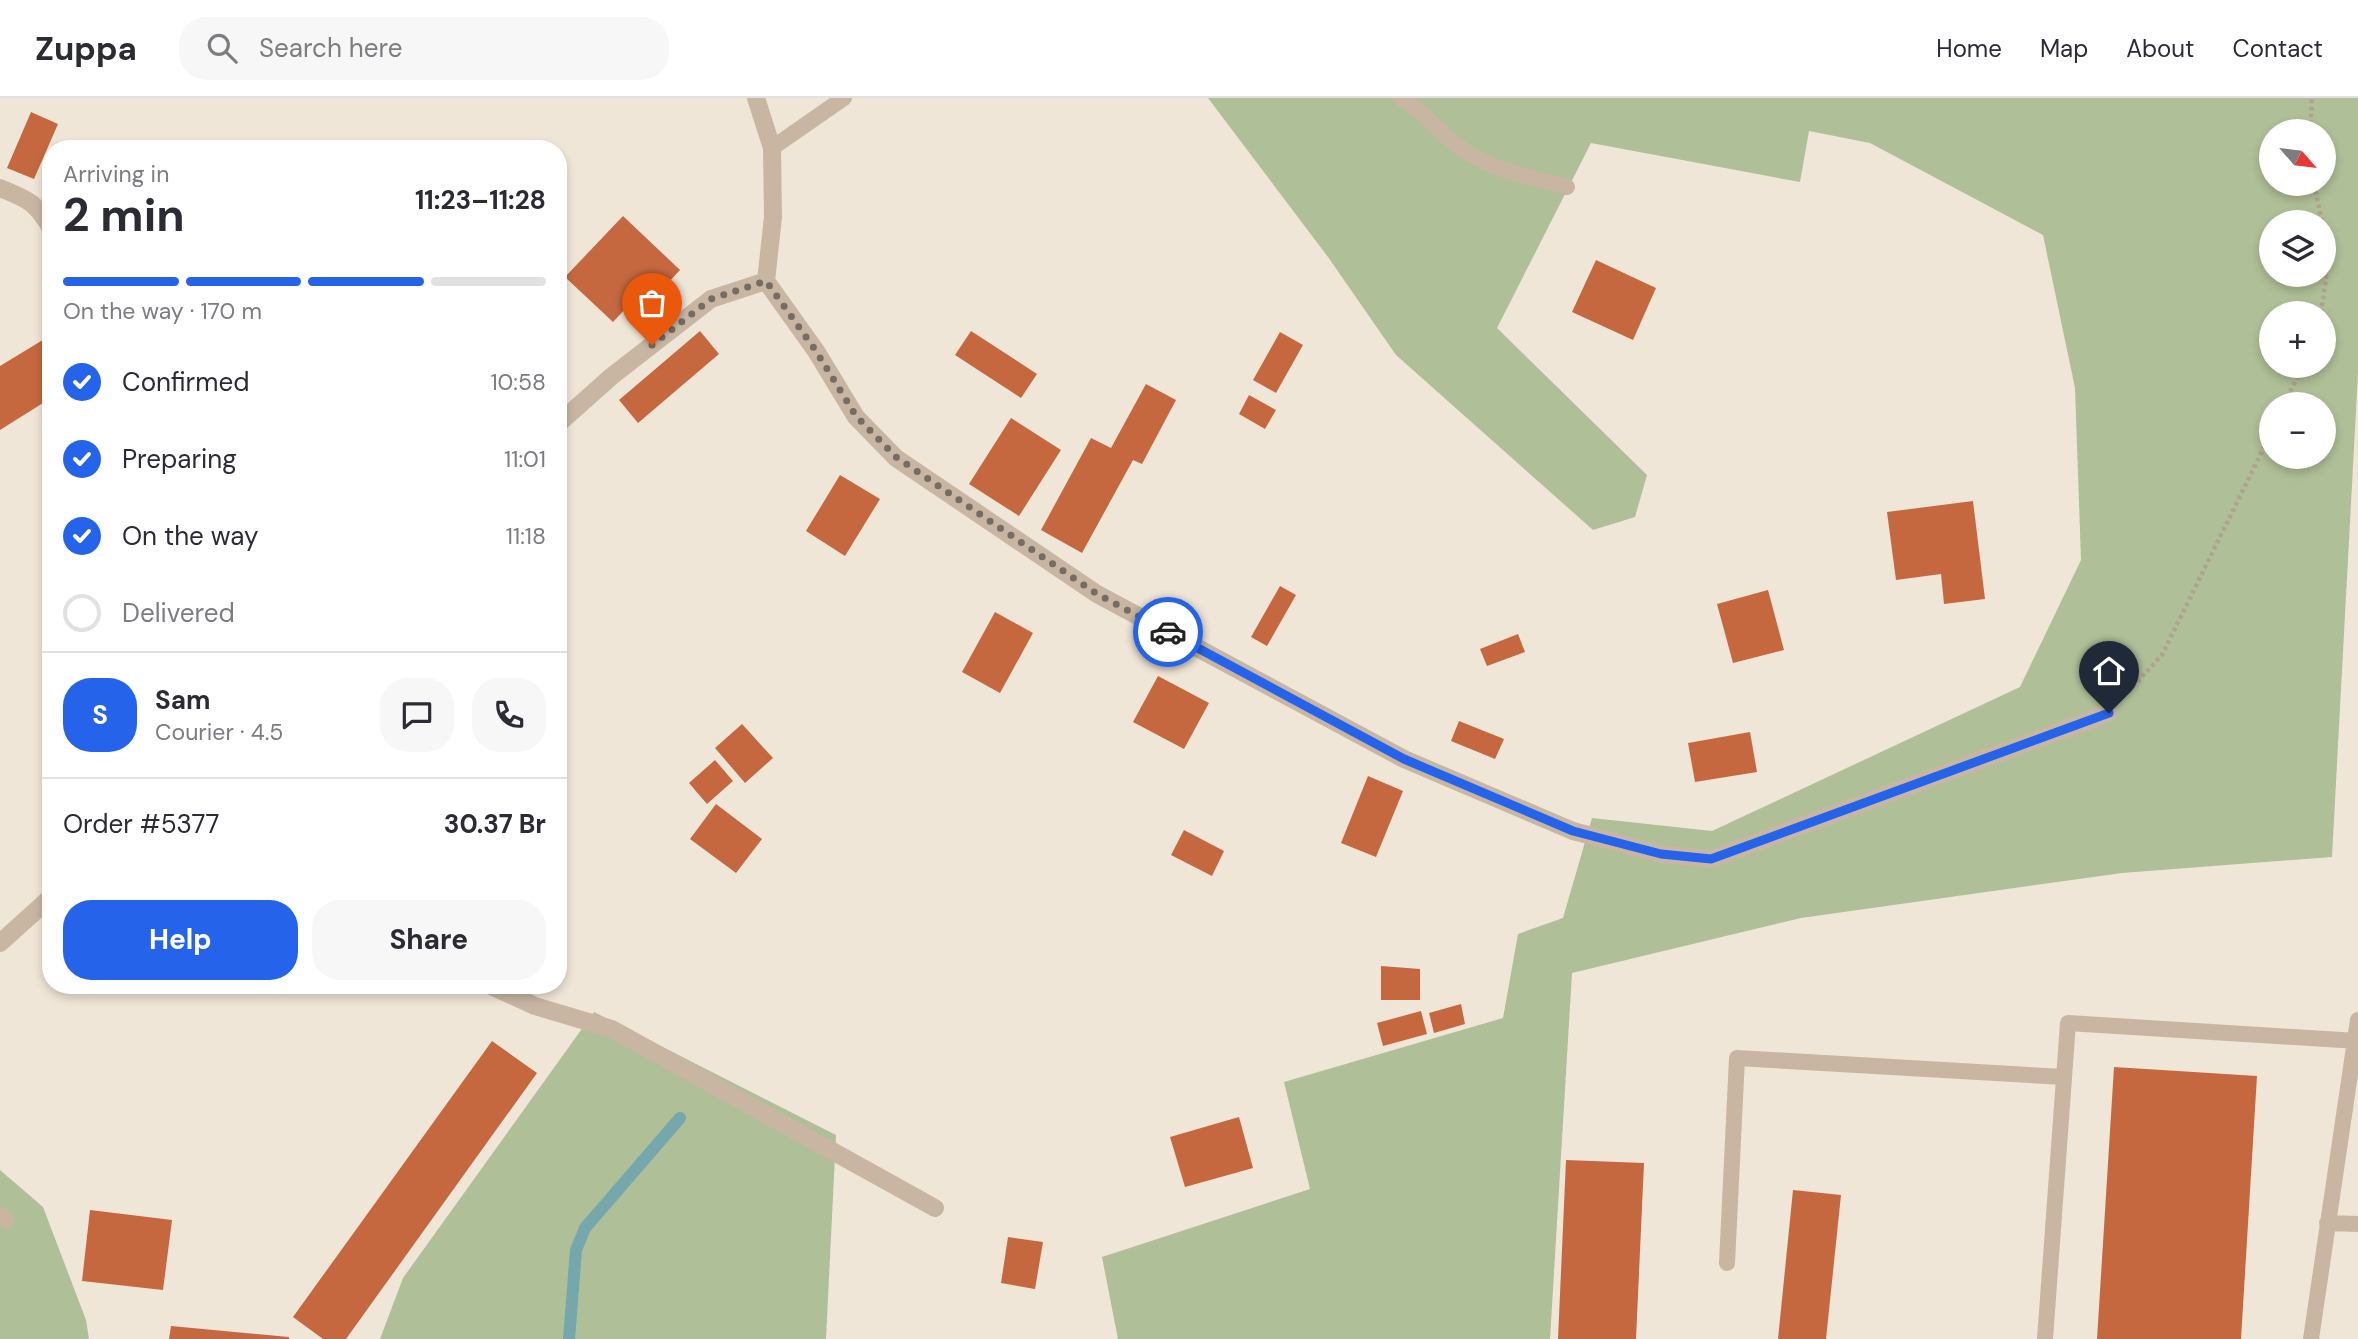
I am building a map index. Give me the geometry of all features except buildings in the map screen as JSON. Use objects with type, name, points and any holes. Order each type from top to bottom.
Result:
[{"type":"street","points":[[756,98],[772,148],[773,217],[766,281],[816,351],[856,416],[896,457],[1097,594],[1404,759],[1573,831],[1661,854],[1711,859],[2109,713]]},
{"type":"street","points":[[0,188],[26,198],[42,214]]},
{"type":"street","points":[[567,416],[612,376],[711,299],[766,281]]},
{"type":"street","points":[[0,943],[42,905]]},
{"type":"street","points":[[509,994],[536,1006],[612,1029],[935,1208]]},
{"type":"lane","points":[[772,148],[844,98]]},
{"type":"lane","points":[[1401,98],[1415,106],[1459,147],[1468,152],[1496,167],[1567,187]]},
{"type":"lane","points":[[2311,1339],[2358,1020]]},
{"type":"lane","points":[[2045,1339],[2068,1023],[2356,1041]]},
{"type":"lane","points":[[1727,1263],[1737,1058],[2064,1077]]},
{"type":"lane","points":[[2327,1223],[2358,1224]]},
{"type":"path","points":[[2311,119],[2312,98]]},
{"type":"path","points":[[2109,713],[2162,655],[2259,457]]},
{"type":"green space","points":[[1208,98],[2358,98],[2358,373],[2332,857],[2122,873],[1801,918],[1572,973],[1550,1339],[1118,1339],[1102,1257],[1310,1189],[1284,1082],[1503,1018],[1518,934],[1563,918],[1592,818],[1712,831],[2020,687],[2081,560],[2075,388],[2043,235],[1870,143],[1809,131],[1800,182],[1591,143],[1497,328],[1647,475],[1635,517],[1593,530],[1396,355],[1328,257]]},
{"type":"green space","points":[[594,1012],[836,1135],[826,1339],[380,1339],[403,1278]]},
{"type":"green space","points":[[0,1170],[43,1207],[86,1320],[89,1339],[0,1339]]},
{"type":"waterway","points":[[569,1339],[576,1250],[585,1228],[680,1118]]},
{"type":"way so far","points":[[652,345],[711,299],[766,281],[816,351],[856,416],[896,457],[1097,594],[1168,632]]},
{"type":"route","points":[[1168,632],[1404,759],[1573,831],[1661,854],[1711,859],[2109,713]]}]
